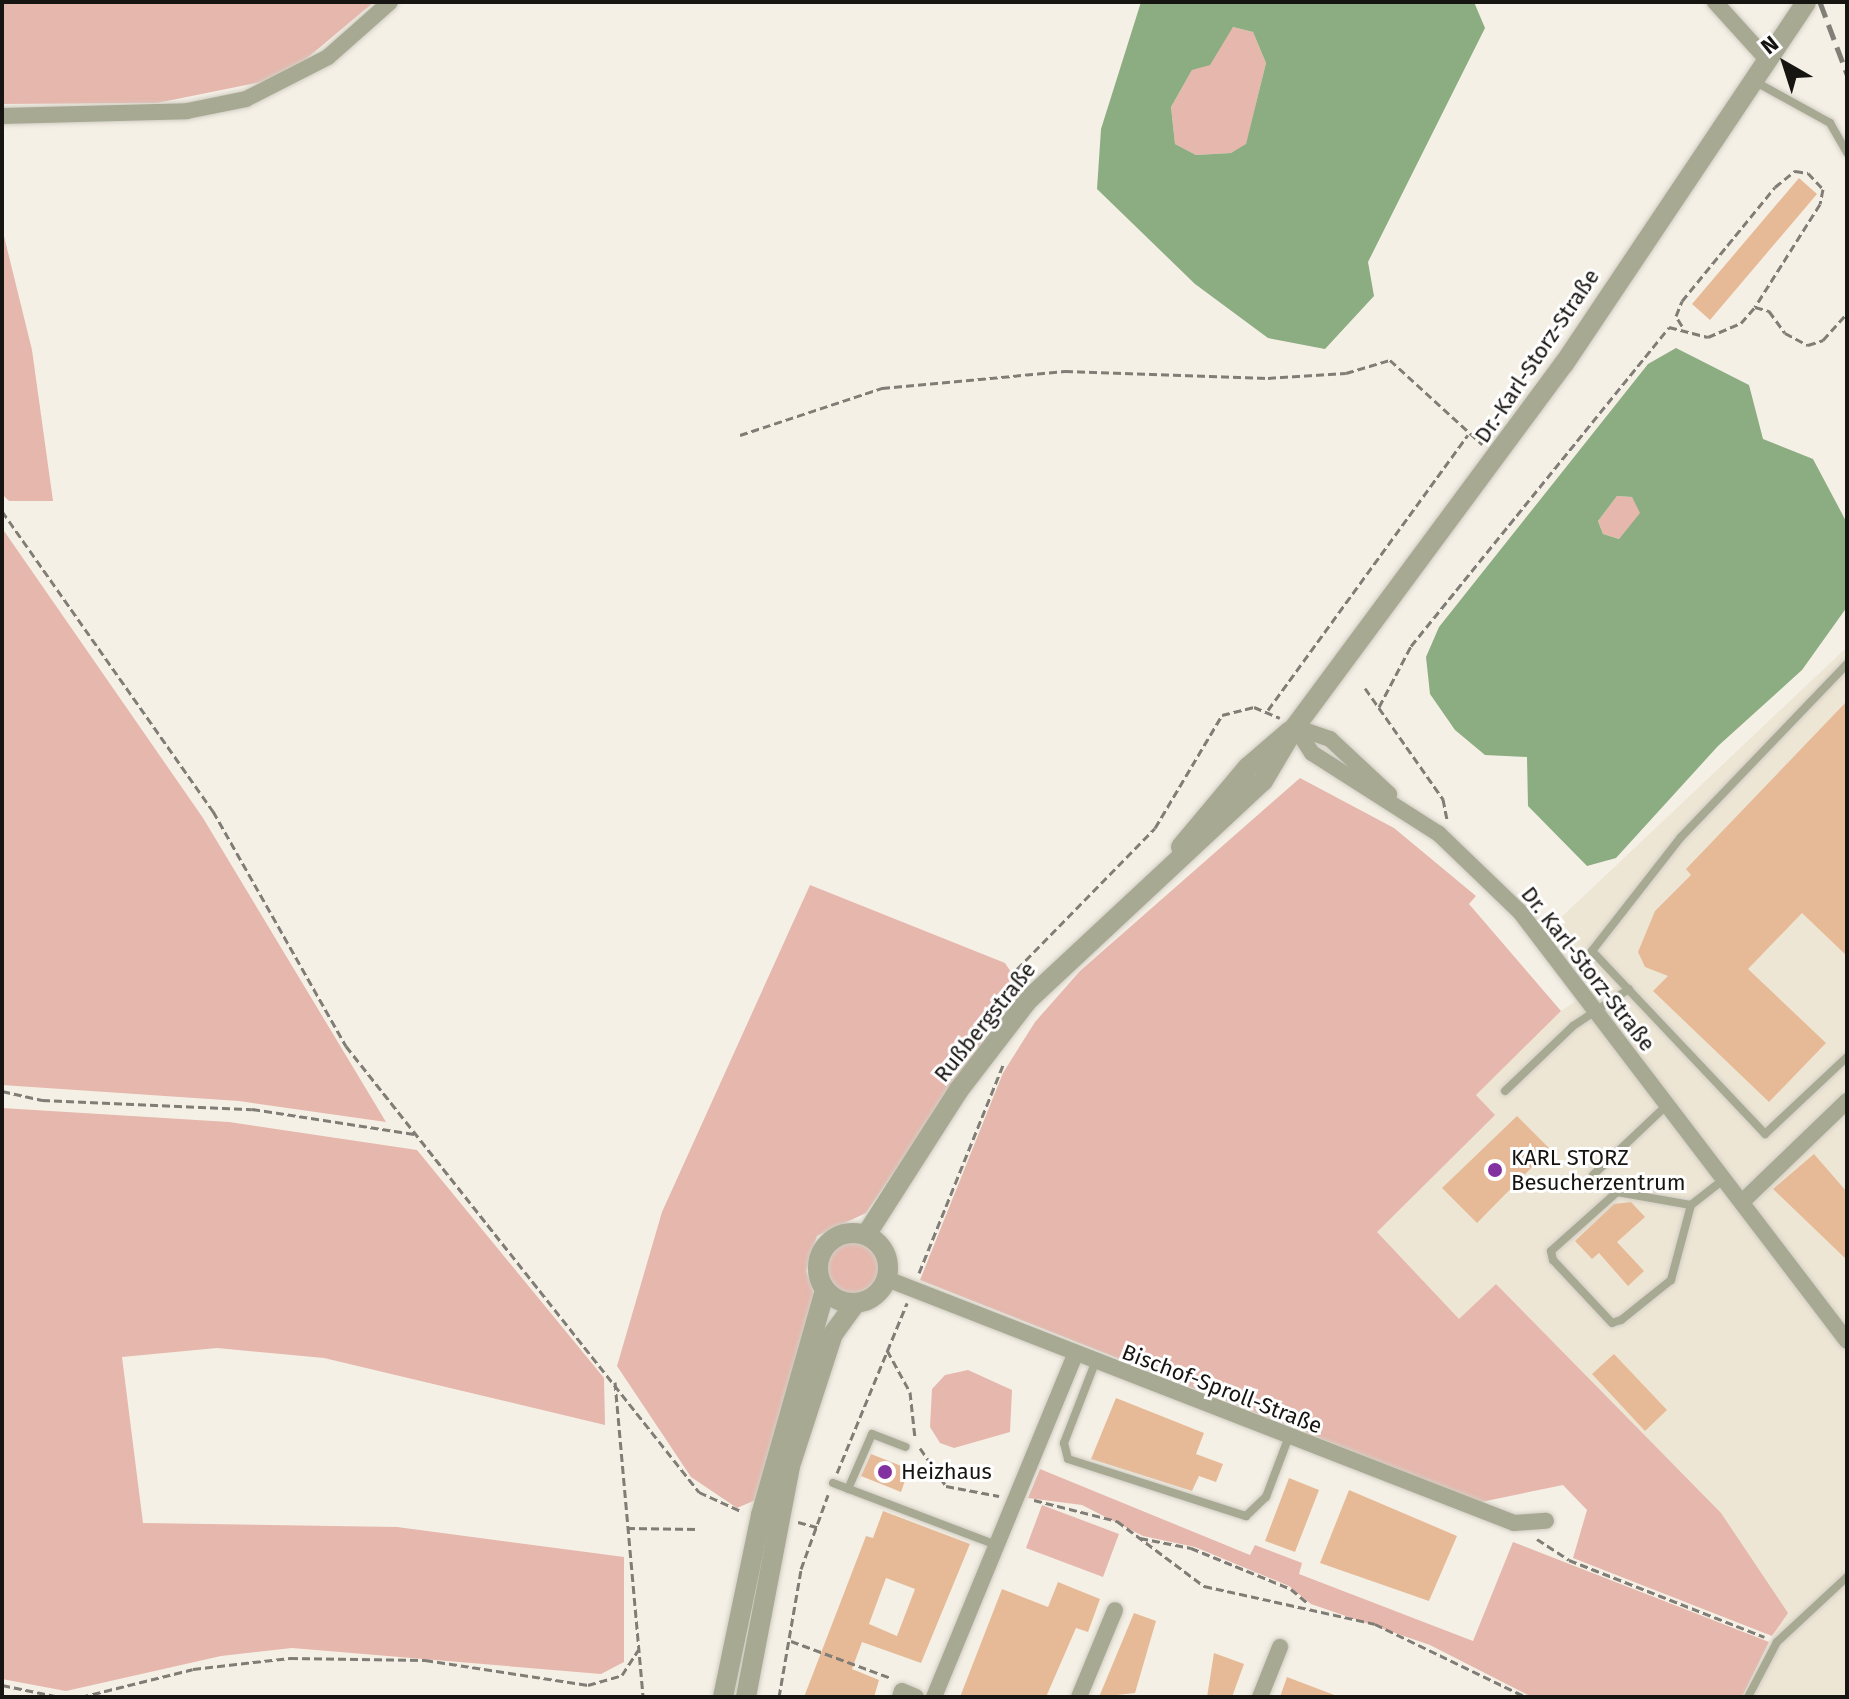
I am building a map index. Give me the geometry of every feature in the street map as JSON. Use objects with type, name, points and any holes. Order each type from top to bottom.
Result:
[{"type":"street","points":[[2,116],[187,111],[246,99],[328,57],[390,2]]},
{"type":"street","points":[[1715,2],[1764,56]]},
{"type":"street","name":"Dr.-Karl-Storz-Straße","points":[[1286,722],[1498,456],[1764,56],[1806,2]]},
{"type":"street","name":"Dr. Karl-Storz-Straße","points":[[1286,722],[1312,753],[1397,803],[1439,834],[1520,912],[1847,1341]]},
{"type":"street","name":"Rußbergstraße","points":[[866,1235],[958,1091],[1028,1000],[1169,863],[1263,781],[1286,722]]},
{"type":"street","points":[[1742,1202],[1847,1101]]},
{"type":"street","points":[[723,1697],[825,1290],[818,1271],[828,1244],[846,1234],[866,1235],[885,1253],[887,1279],[875,1297],[855,1304],[833,1334],[769,1516],[746,1697]]},
{"type":"street","name":"Bischof-Sproll-Straße","points":[[887,1279],[1288,1439],[1514,1523],[1546,1521]]},
{"type":"street","points":[[825,1290],[855,1304]]},
{"type":"street","points":[[934,1697],[996,1545],[1012,1497],[1075,1355]]},
{"type":"street","points":[[1079,1697],[1115,1610]]},
{"type":"street","points":[[1260,1697],[1280,1647]]},
{"type":"lane","points":[[1750,79],[1830,123],[1847,152]]},
{"type":"lane","points":[[1847,664],[1681,837],[1592,951],[1765,1134],[1847,1057]]},
{"type":"lane","points":[[1505,1091],[1573,1026],[1598,1014],[1629,989]]},
{"type":"lane","points":[[1593,1175],[1667,1105]]},
{"type":"lane","points":[[1691,1205],[1617,1192],[1551,1251],[1553,1260],[1612,1323],[1621,1320],[1671,1280],[1691,1205],[1724,1179]]},
{"type":"lane","points":[[1095,1363],[1064,1443],[1068,1459],[1246,1516],[1266,1497],[1288,1439]]},
{"type":"lane","points":[[848,1489],[872,1434],[906,1447]]},
{"type":"lane","points":[[833,1483],[996,1545]]},
{"type":"lane","points":[[1748,1697],[1777,1642],[1847,1577]]},
{"type":"path","points":[[1379,707],[1411,646],[1669,327],[1683,327],[1708,337],[1741,323],[1755,307],[1820,204],[1823,189],[1808,173],[1795,171],[1775,187],[1692,289],[1676,316],[1683,327]]},
{"type":"path","points":[[1755,307],[1769,311],[1785,333],[1808,345],[1823,340],[1847,313]]},
{"type":"path","points":[[740,435],[882,388],[1065,371],[1268,378],[1346,373],[1390,360],[1469,434],[1498,456]]},
{"type":"path","points":[[1268,710],[1469,434]]},
{"type":"path","points":[[2,511],[213,811],[346,1046],[414,1134],[710,1502],[817,1527]]},
{"type":"path","points":[[1365,688],[1443,799],[1449,816],[1439,834]]},
{"type":"path","points":[[1017,969],[1155,828],[1222,715],[1233,708],[1268,710],[1286,722]]},
{"type":"path","points":[[779,1697],[801,1569],[1005,1060]]},
{"type":"path","points":[[2,1091],[42,1100],[252,1109],[414,1134]]},
{"type":"path","points":[[887,1350],[910,1392],[910,1427],[936,1476],[964,1492],[1100,1513],[1140,1538],[1204,1586],[1273,1605],[1310,1606],[1375,1624],[1526,1697]]},
{"type":"path","points":[[615,1381],[643,1697]]},
{"type":"path","points":[[1514,1523],[1569,1560],[1777,1642]]},
{"type":"path","points":[[627,1528],[698,1529]]},
{"type":"path","points":[[1140,1538],[1191,1548],[1291,1589],[1310,1606]]},
{"type":"path","points":[[791,1641],[900,1681],[906,1695]]},
{"type":"path","points":[[81,1697],[193,1669],[290,1658],[425,1660],[588,1685],[622,1675],[638,1650]]},
{"type":"path","points":[[2,1685],[60,1697]]},
{"type":"shaded area","points":[[2,2],[374,2],[306,59],[261,82],[157,103],[2,104]]},
{"type":"shaded area","points":[[1141,2],[1474,2],[1485,28],[1368,262],[1374,296],[1325,349],[1268,338],[1195,284],[1097,189],[1101,129]],"holes":[[[1233,27],[1253,32],[1266,63],[1246,144],[1231,153],[1196,155],[1175,144],[1171,107],[1192,70],[1210,65]]]},
{"type":"shaded area","points":[[1233,27],[1253,32],[1266,63],[1246,145],[1231,153],[1196,155],[1175,144],[1171,107],[1192,70]]},
{"type":"shaded area","points":[[2,228],[32,350],[53,501],[9,501],[2,494]]},
{"type":"shaded area","points":[[1676,348],[1749,385],[1763,439],[1813,459],[1847,523],[1847,607],[1802,670],[1718,746],[1616,858],[1587,866],[1528,806],[1527,757],[1485,755],[1455,730],[1430,694],[1426,657],[1439,627],[1648,364]],"holes":[[[1617,496],[1632,497],[1640,513],[1619,539],[1603,534],[1598,521]]]},
{"type":"shaded area","points":[[1617,496],[1632,497],[1641,513],[1619,539],[1603,534],[1598,521]]},
{"type":"shaded area","points":[[2,528],[203,818],[386,1122],[239,1101],[2,1085]]},
{"type":"shaded area","points":[[1847,647],[1847,1697],[1742,1697],[1781,1621],[1496,1284],[1459,1320],[1376,1232],[1494,1115],[1476,1095],[1561,1011],[1598,986],[1553,925]]},
{"type":"shaded area","points":[[1300,778],[1394,828],[1476,896],[1469,904],[1561,1011],[1476,1095],[1495,1115],[1377,1232],[1459,1319],[1496,1284],[1721,1513],[1788,1613],[1772,1636],[1573,1558],[1587,1510],[1563,1485],[1481,1502],[920,1280],[1003,1073],[1035,1022],[1080,971]]},
{"type":"shaded area","points":[[810,885],[1005,963],[1015,978],[996,1001],[993,1026],[866,1213],[817,1236],[806,1271],[816,1299],[758,1499],[737,1508],[691,1477],[617,1366],[662,1212]]},
{"type":"shaded area","points":[[2,1108],[229,1122],[417,1150],[604,1378],[605,1425],[324,1358],[217,1348],[122,1357],[143,1523],[397,1527],[624,1557],[624,1662],[601,1674],[292,1648],[221,1656],[66,1691],[2,1679]]},
{"type":"shaded area","points":[[852,1242],[871,1249],[878,1268],[871,1287],[852,1294],[833,1287],[826,1268],[833,1249]]},
{"type":"shaded area","points":[[968,1370],[1012,1390],[1010,1432],[954,1448],[940,1443],[930,1427],[932,1389],[945,1375]]},
{"type":"shaded area","points":[[1040,1469],[1250,1555],[1255,1545],[1302,1563],[1299,1574],[1473,1641],[1513,1542],[1769,1642],[1742,1697],[1532,1697],[1430,1645],[1311,1604],[1289,1586],[1195,1547],[1143,1536],[1082,1505],[1028,1498]]},
{"type":"shaded area","points":[[1042,1505],[1119,1534],[1103,1577],[1026,1548]]},
{"type":"building","points":[[1799,178],[1817,194],[1710,320],[1692,304]]},
{"type":"building","points":[[1847,701],[1847,956],[1802,913],[1748,969],[1826,1043],[1769,1102],[1653,991],[1668,976],[1645,967],[1638,952],[1655,911],[1691,875],[1686,869]]},
{"type":"building","name":"KARL STORZ Besucherzentrum","points":[[1517,1116],[1550,1149],[1477,1223],[1442,1188]]},
{"type":"building","points":[[1814,1154],[1847,1192],[1847,1260],[1773,1189]]},
{"type":"building","points":[[1631,1202],[1645,1217],[1617,1242],[1644,1271],[1628,1286],[1599,1253],[1592,1259],[1575,1241],[1614,1204]]},
{"type":"building","points":[[1614,1354],[1667,1410],[1645,1431],[1592,1374]]},
{"type":"building","points":[[1116,1398],[1204,1433],[1196,1454],[1223,1464],[1216,1482],[1199,1476],[1192,1491],[1091,1459]]},
{"type":"building","name":"Heizhaus","points":[[871,1454],[909,1469],[901,1492],[861,1476]]},
{"type":"building","points":[[1289,1478],[1319,1490],[1295,1552],[1265,1541]]},
{"type":"building","points":[[1349,1490],[1457,1536],[1429,1601],[1320,1563]]},
{"type":"building","points":[[883,1511],[970,1544],[921,1663],[862,1642],[852,1669],[879,1680],[874,1697],[804,1697],[866,1536],[873,1538]],"holes":[[[886,1578],[915,1589],[897,1636],[869,1624]]]},
{"type":"building","points":[[1058,1582],[1100,1599],[1088,1632],[1076,1628],[1046,1697],[960,1697],[1002,1589],[1048,1607]]},
{"type":"building","points":[[1134,1613],[1156,1621],[1135,1693],[1099,1697]]},
{"type":"building","points":[[1214,1653],[1244,1664],[1232,1697],[1207,1697]]},
{"type":"building","points":[[1287,1677],[1337,1696],[1280,1697]]},
{"type":"railway","points":[[1820,2],[1847,74]]},
{"type":"place","name":"KARL STORZ Besucherzentrum","points":[[1495,1170]]},
{"type":"place","name":"Heizhaus","points":[[885,1472]]}]
